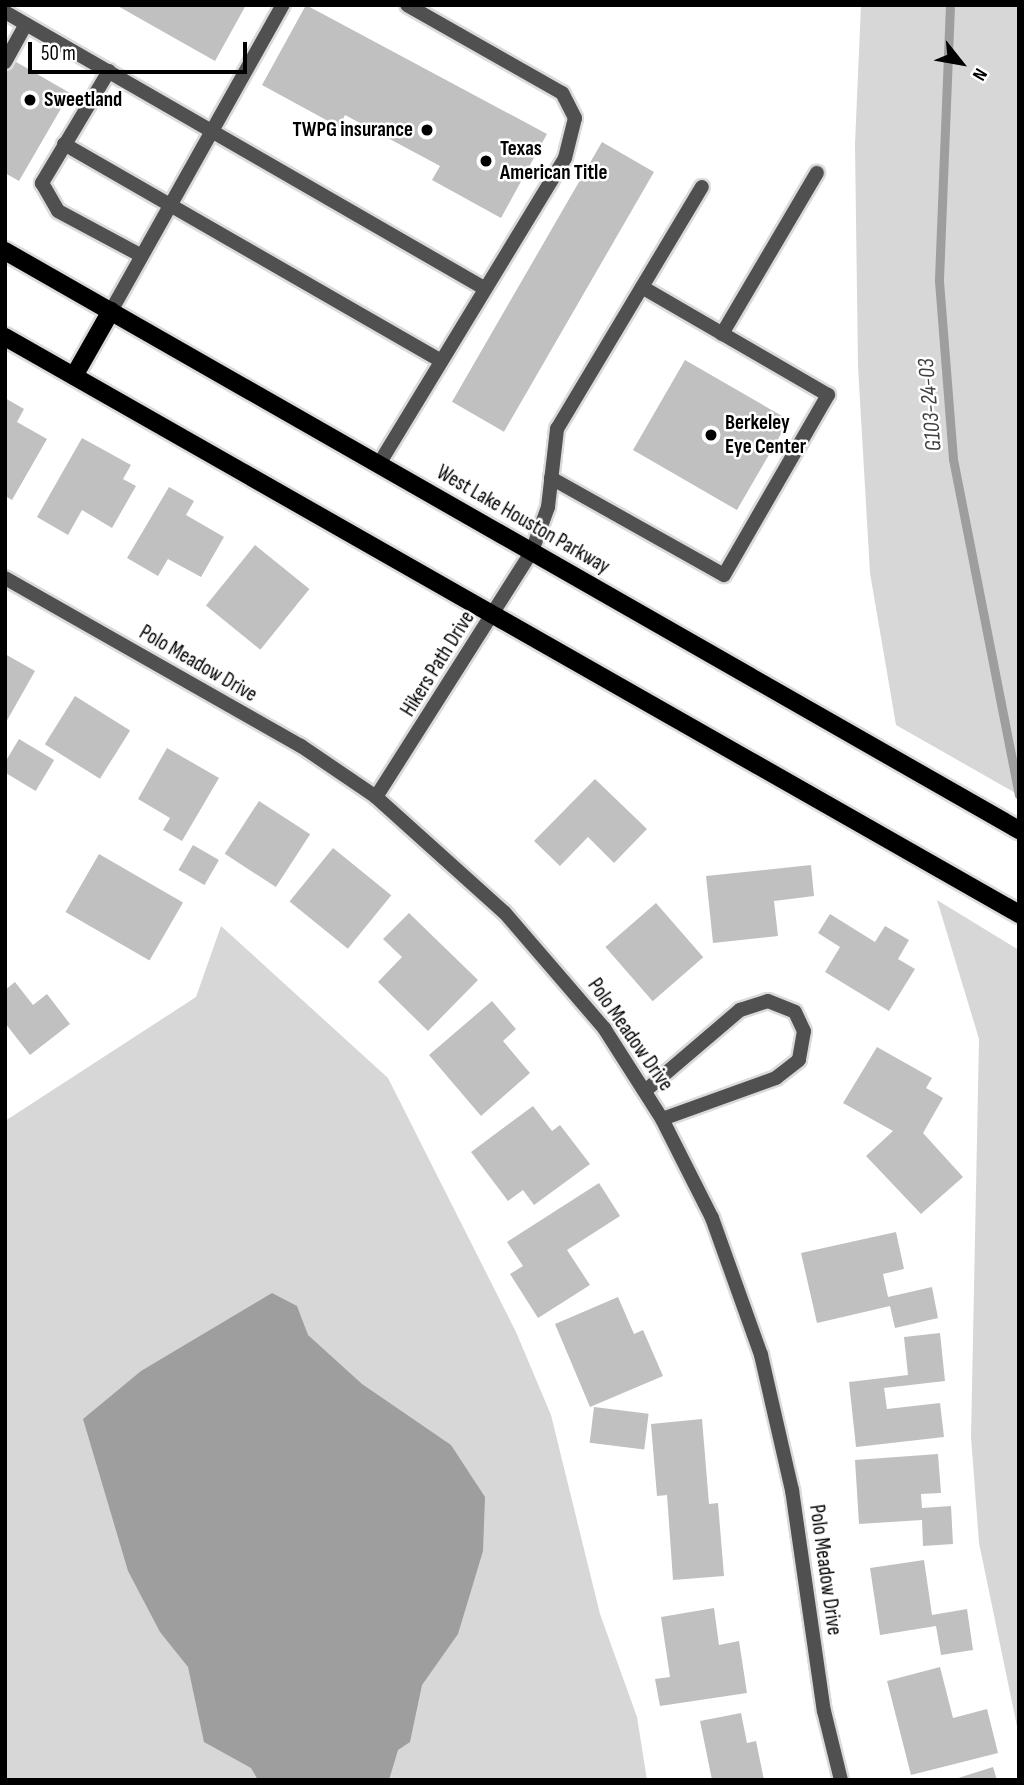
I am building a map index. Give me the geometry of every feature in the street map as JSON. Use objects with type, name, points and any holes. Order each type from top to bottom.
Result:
[{"type":"main road","name":"West Lake Houston Parkway","points":[[5,251],[1019,830]]},
{"type":"main road","points":[[74,376],[111,311]]},
{"type":"main road","points":[[5,337],[1014,911]]},
{"type":"street","points":[[111,311],[283,5]]},
{"type":"street","points":[[379,464],[565,158],[575,118],[562,93],[407,5]]},
{"type":"street","points":[[5,12],[484,288]]},
{"type":"street","points":[[5,62],[26,24]]},
{"type":"street","points":[[109,71],[42,183],[48,198],[58,211],[142,256]]},
{"type":"street","points":[[64,144],[168,208],[440,360]]},
{"type":"street","points":[[722,334],[817,173]]},
{"type":"street","name":"Hikers Path Drive","points":[[376,797],[495,615],[532,551],[551,478],[557,429],[702,187]]},
{"type":"street","points":[[551,478],[724,575],[828,396],[642,287]]},
{"type":"street","name":"Polo Meadow Drive","points":[[5,578],[301,746],[376,797],[505,913],[604,1028],[662,1119],[712,1218],[761,1355],[792,1490],[824,1711],[841,1780]]},
{"type":"street","points":[[645,1091],[740,1010],[768,1001],[795,1012],[804,1031],[799,1060],[776,1078],[662,1119]]},
{"type":"shaded area","points":[[861,5],[1019,5],[1019,795],[896,725],[870,573],[858,366],[855,144]]},
{"type":"shaded area","points":[[937,900],[1019,950],[1019,1736],[979,1543],[971,1437],[979,1039]]},
{"type":"shaded area","points":[[221,926],[388,1078],[516,1332],[551,1415],[600,1614],[637,1717],[647,1780],[5,1780],[5,1121],[196,997]]},
{"type":"shaded area","points":[[272,1293],[297,1306],[308,1335],[362,1384],[451,1445],[485,1497],[483,1551],[458,1634],[422,1685],[410,1742],[398,1750],[389,1780],[258,1780],[251,1768],[204,1742],[188,1667],[160,1632],[128,1571],[83,1419],[141,1371]]},
{"type":"building","points":[[116,5],[246,5],[215,61]]},
{"type":"building","points":[[306,5],[547,134],[501,218],[432,180],[440,166],[345,115],[339,127],[262,85]]},
{"type":"building","points":[[11,59],[70,93],[19,181],[5,173],[5,69]]},
{"type":"building","points":[[602,142],[654,172],[504,432],[452,402]]},
{"type":"building","name":"Berkeley Eye Center","points":[[685,360],[789,420],[737,510],[633,450]]},
{"type":"building","points":[[5,398],[24,409],[17,422],[47,439],[12,500],[5,496]]},
{"type":"building","points":[[82,438],[131,465],[123,479],[136,486],[112,528],[82,510],[68,535],[37,517]]},
{"type":"building","points":[[169,487],[194,501],[186,515],[224,537],[201,577],[168,559],[158,576],[127,558]]},
{"type":"building","points":[[255,545],[309,589],[260,650],[206,606]]},
{"type":"building","points":[[5,654],[35,671],[5,724]]},
{"type":"building","points":[[75,696],[130,730],[100,779],[45,744]]},
{"type":"building","points":[[19,739],[54,760],[36,791],[5,773],[5,762]]},
{"type":"building","points":[[167,748],[219,778],[182,841],[163,830],[170,818],[138,799]]},
{"type":"building","points":[[595,779],[647,829],[614,863],[588,837],[560,866],[534,841]]},
{"type":"building","points":[[259,801],[310,834],[276,887],[225,854]]},
{"type":"building","points":[[193,845],[219,860],[204,885],[178,870]]},
{"type":"building","points":[[333,848],[391,895],[348,949],[290,902]]},
{"type":"building","points":[[99,854],[183,902],[150,961],[66,912]]},
{"type":"building","points":[[811,865],[814,896],[774,901],[778,936],[713,943],[706,876]]},
{"type":"building","points":[[656,903],[703,957],[653,1001],[605,947]]},
{"type":"building","points":[[409,913],[478,980],[428,1031],[378,982],[402,957],[383,939]]},
{"type":"building","points":[[830,914],[875,942],[885,926],[909,940],[898,959],[915,969],[889,1011],[825,972],[840,947],[818,933]]},
{"type":"building","points":[[15,982],[33,1005],[47,994],[70,1024],[30,1055],[5,1023],[5,990]]},
{"type":"building","points":[[492,1001],[516,1029],[503,1041],[530,1073],[481,1116],[429,1055]]},
{"type":"building","points":[[877,1047],[932,1078],[926,1088],[943,1098],[923,1133],[963,1177],[921,1214],[866,1156],[893,1131],[843,1103]]},
{"type":"building","points":[[533,1106],[552,1131],[560,1125],[590,1164],[534,1205],[523,1190],[508,1201],[471,1152]]},
{"type":"building","points":[[599,1183],[620,1216],[567,1250],[590,1285],[538,1318],[510,1274],[523,1266],[507,1242]]},
{"type":"building","points":[[896,1232],[904,1269],[883,1274],[888,1297],[932,1287],[938,1318],[895,1328],[890,1306],[817,1323],[801,1253]]},
{"type":"building","points":[[618,1297],[634,1334],[643,1330],[663,1376],[590,1407],[555,1324]]},
{"type":"building","points":[[940,1333],[945,1381],[884,1388],[887,1409],[940,1403],[944,1437],[856,1447],[849,1382],[908,1375],[904,1337]]},
{"type":"building","points":[[594,1407],[649,1414],[644,1449],[590,1443]]},
{"type":"building","points":[[702,1419],[709,1504],[718,1503],[724,1576],[673,1580],[667,1495],[657,1496],[651,1424]]},
{"type":"building","points":[[938,1454],[941,1493],[921,1494],[922,1508],[951,1506],[953,1544],[923,1546],[922,1520],[859,1524],[855,1460]]},
{"type":"building","points":[[924,1560],[932,1615],[967,1609],[973,1650],[941,1655],[936,1626],[880,1635],[870,1568]]},
{"type":"building","points":[[714,1608],[719,1645],[739,1641],[747,1693],[660,1706],[655,1679],[670,1677],[661,1617]]},
{"type":"building","points":[[940,1667],[953,1718],[987,1709],[998,1753],[911,1775],[887,1681]]},
{"type":"building","points":[[741,1713],[747,1743],[756,1741],[764,1780],[712,1780],[700,1721]]},
{"type":"building","points":[[993,1767],[997,1780],[955,1780],[955,1779]]},
{"type":"waterway","name":"G103-24-03","points":[[950,5],[939,281],[953,459],[1019,795]]},
{"type":"place","name":"Sweetland","points":[[30,100]]},
{"type":"place","name":"TWPG insurance","points":[[427,130]]},
{"type":"place","name":"Texas American Title","points":[[486,161]]},
{"type":"place","name":"Berkeley Eye Center","points":[[711,435]]}]
